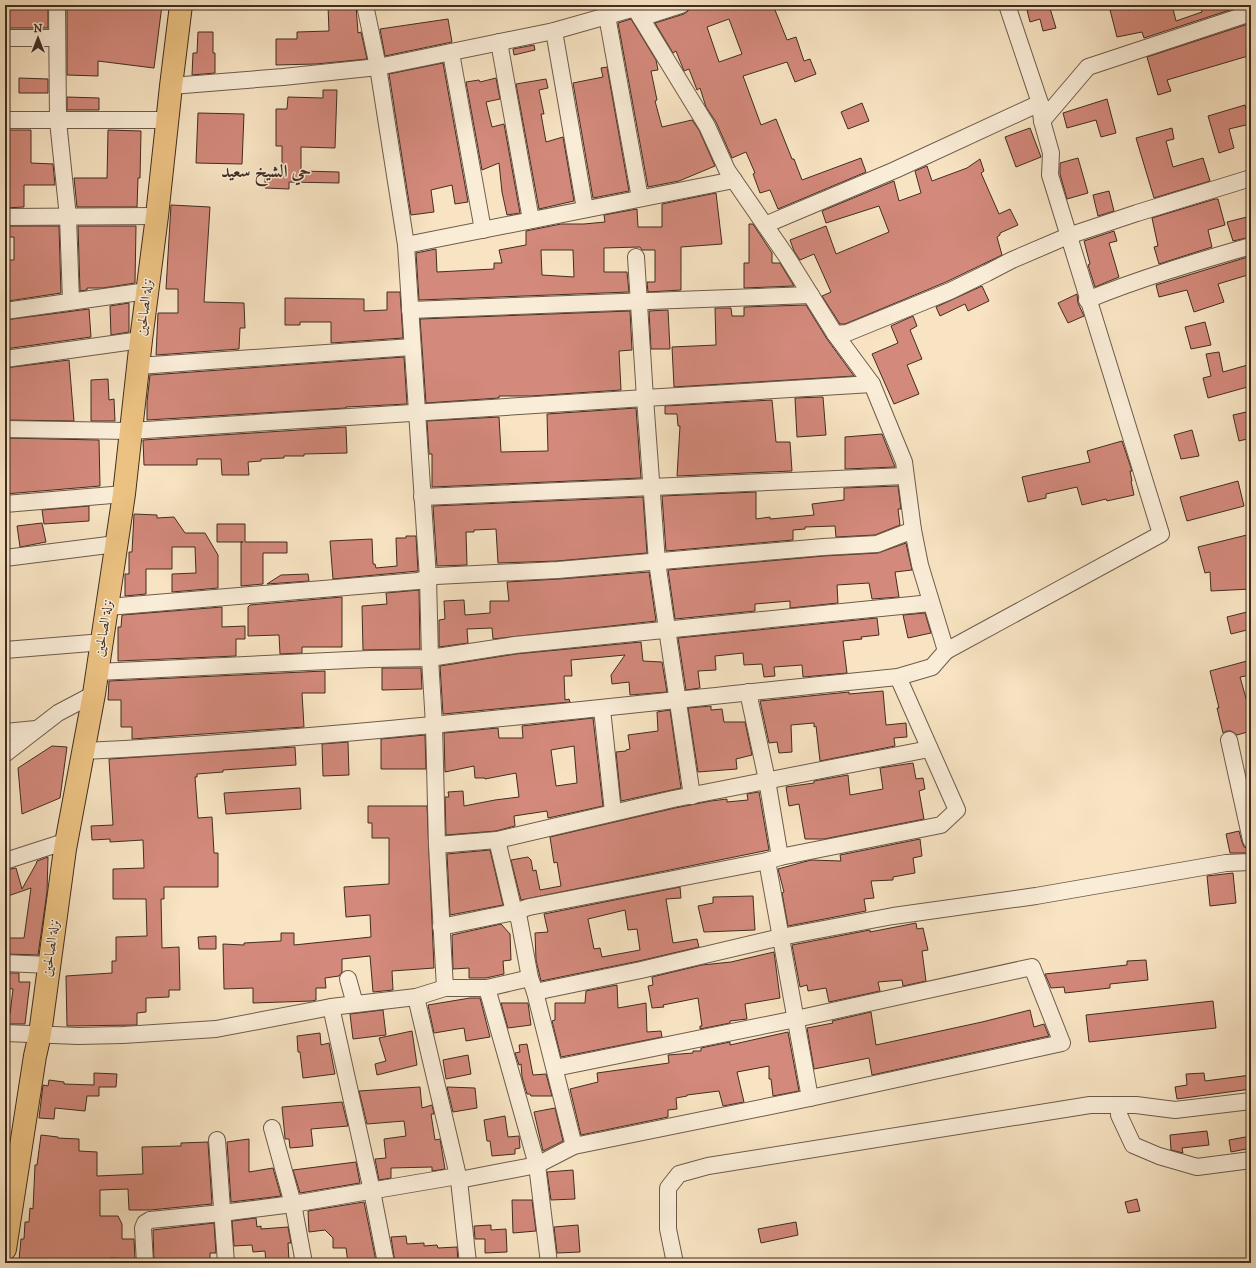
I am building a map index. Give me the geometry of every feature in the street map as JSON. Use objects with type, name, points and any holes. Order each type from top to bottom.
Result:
[{"type":"main road","name":"نزلة الصالحين","points":[[5,1249],[8,1209],[40,1034],[67,841],[103,642],[124,494],[130,431],[157,216],[181,5]]},
{"type":"street","points":[[57,5],[58,121],[68,217],[71,301]]},
{"type":"street","points":[[365,5],[378,67],[406,245],[428,578],[437,846],[445,988]]},
{"type":"street","points":[[171,86],[283,77],[378,67],[554,31],[607,16],[636,10],[682,5]]},
{"type":"street","points":[[84,751],[156,748],[434,726],[898,677],[932,667],[946,651],[1161,534],[1087,300],[1050,176],[1051,153],[1042,121],[1040,103],[1007,5]]},
{"type":"street","points":[[636,10],[706,126],[727,170],[765,225],[835,334],[872,384],[904,462],[913,530],[920,565],[946,651]]},
{"type":"street","points":[[1042,121],[1088,67],[1251,13]]},
{"type":"street","points":[[607,16],[640,198]]},
{"type":"street","points":[[554,31],[585,209]]},
{"type":"street","points":[[5,38],[57,38]]},
{"type":"street","points":[[499,42],[531,220]]},
{"type":"street","points":[[451,53],[483,230]]},
{"type":"street","points":[[765,225],[895,170],[1040,103]]},
{"type":"street","points":[[5,120],[167,120]]},
{"type":"street","points":[[835,334],[847,333],[915,306],[987,274],[1012,260],[1068,236],[1144,210],[1251,178]]},
{"type":"street","points":[[406,245],[734,180]]},
{"type":"street","points":[[5,217],[157,216]]},
{"type":"street","points":[[1087,300],[1128,283],[1251,246]]},
{"type":"street","points":[[636,257],[644,398],[657,562],[692,796]]},
{"type":"street","points":[[5,310],[147,292]]},
{"type":"street","points":[[410,310],[811,295]]},
{"type":"street","points":[[5,359],[141,340]]},
{"type":"street","points":[[138,366],[412,347]]},
{"type":"street","points":[[5,429],[130,431],[872,384]]},
{"type":"street","points":[[422,497],[905,476]]},
{"type":"street","points":[[5,504],[124,494]]},
{"type":"street","points":[[108,607],[418,581],[436,576],[558,570],[823,547],[877,544],[913,530]]},
{"type":"street","points":[[5,558],[116,544]]},
{"type":"street","points":[[97,672],[370,659],[430,658],[515,645],[931,603]]},
{"type":"street","points":[[5,650],[103,642]]},
{"type":"street","points":[[441,927],[514,912],[529,907],[941,825],[957,810],[898,677]]},
{"type":"street","points":[[748,692],[767,780],[781,937],[810,1098]]},
{"type":"street","points":[[5,754],[58,713],[94,694]]},
{"type":"street","points":[[602,709],[613,812]]},
{"type":"street","points":[[5,732],[36,729]]},
{"type":"street","points":[[1229,740],[1251,840]]},
{"type":"street","points":[[437,846],[497,840],[613,812],[767,780],[929,749]]},
{"type":"street","points":[[497,840],[514,912],[519,919],[533,985],[574,1146]]},
{"type":"street","points":[[5,861],[67,841]]},
{"type":"street","points":[[5,1034],[78,1036],[123,1035],[216,1029],[331,1007],[416,997],[445,988],[487,988],[533,985],[641,970],[781,937],[893,916],[1036,896],[1226,863],[1251,862]]},
{"type":"street","points":[[5,963],[49,965]]},
{"type":"street","points":[[145,1263],[143,1228],[145,1223],[150,1220],[293,1204],[537,1165],[574,1146],[810,1098],[1062,1043],[1032,967],[555,1068]]},
{"type":"street","points":[[348,979],[355,1004]]},
{"type":"street","points":[[487,988],[537,1165],[549,1263]]},
{"type":"street","points":[[416,997],[459,1178],[468,1263]]},
{"type":"street","points":[[331,1007],[372,1191],[386,1263]]},
{"type":"street","points":[[675,1263],[668,1229],[668,1188],[679,1174],[716,1164],[1082,1106],[1136,1105],[1175,1110],[1251,1101]]},
{"type":"street","points":[[1119,1105],[1119,1115],[1133,1145],[1159,1156],[1197,1166],[1251,1160]]},
{"type":"street","points":[[272,1128],[293,1204],[304,1263]]},
{"type":"street","points":[[217,1140],[226,1263]]},
{"type":"building","points":[[5,5],[48,5],[48,28],[5,28]]},
{"type":"building","points":[[107,5],[162,5],[154,68],[98,61],[98,76],[67,75],[67,6],[107,8]]},
{"type":"building","points":[[356,5],[358,33],[361,32],[367,59],[316,64],[276,65],[276,39],[297,39],[297,32],[329,31],[328,6]]},
{"type":"building","points":[[690,5],[773,5],[787,40],[796,37],[804,61],[810,59],[816,74],[795,82],[787,62],[743,76],[761,125],[776,119],[802,180],[861,158],[866,172],[778,209],[770,190],[760,193],[753,174],[755,173],[746,152],[732,158],[716,122],[706,107],[700,88],[697,90],[689,69],[684,71],[676,51],[673,53],[655,23],[684,14],[688,11]],"holes":[[[729,19],[742,54],[719,62],[707,27]]]},
{"type":"building","points":[[1043,5],[1049,5],[1056,28],[1043,31],[1040,19],[1030,22],[1027,10]]},
{"type":"building","points":[[1127,5],[1128,10],[1146,5],[1172,5],[1176,21],[1202,12],[1200,5],[1245,5],[1144,38],[1142,32],[1117,37],[1110,10]]},
{"type":"building","points":[[448,19],[452,42],[385,56],[380,29]]},
{"type":"building","points":[[631,19],[656,60],[658,70],[651,71],[657,100],[655,101],[662,127],[692,120],[699,130],[715,166],[679,181],[648,187],[618,23]]},
{"type":"building","points":[[1251,23],[1251,54],[1167,80],[1171,91],[1158,95],[1147,57]]},
{"type":"building","points":[[198,32],[213,32],[215,73],[192,75],[193,53],[197,53]]},
{"type":"building","points":[[534,45],[535,50],[514,55],[513,49]]},
{"type":"building","points":[[443,63],[468,202],[455,204],[452,185],[431,190],[434,212],[411,215],[389,74]]},
{"type":"building","points":[[607,67],[629,191],[593,198],[573,83],[603,77],[601,68]]},
{"type":"building","points":[[19,78],[48,79],[48,93],[19,93]]},
{"type":"building","points":[[496,78],[500,99],[486,102],[492,127],[504,124],[520,213],[507,215],[502,192],[499,163],[482,170],[466,82],[479,80],[480,82]]},
{"type":"building","points":[[546,79],[548,88],[539,90],[544,114],[541,114],[546,142],[563,137],[574,201],[539,209],[516,84]]},
{"type":"building","points":[[323,90],[337,90],[335,148],[301,147],[301,171],[339,172],[339,183],[289,182],[289,189],[265,188],[265,174],[282,174],[282,146],[276,146],[276,109],[287,109],[288,97],[323,98]]},
{"type":"building","points":[[67,97],[99,98],[99,110],[67,110]]},
{"type":"building","points":[[1107,99],[1116,133],[1101,137],[1096,120],[1067,128],[1063,113]]},
{"type":"building","points":[[862,103],[869,121],[848,129],[841,112]]},
{"type":"building","points":[[1245,105],[1250,124],[1229,129],[1234,148],[1219,153],[1208,116]]},
{"type":"building","points":[[198,113],[244,114],[242,164],[196,163]]},
{"type":"building","points":[[1030,128],[1041,157],[1016,167],[1005,137]]},
{"type":"building","points":[[1172,128],[1174,139],[1166,141],[1173,167],[1203,158],[1210,181],[1154,198],[1136,138]]},
{"type":"building","points":[[5,130],[31,130],[31,163],[53,164],[55,185],[24,185],[24,207],[5,208]]},
{"type":"building","points":[[108,130],[141,131],[140,178],[138,178],[137,207],[77,207],[74,178],[107,178]]},
{"type":"building","points":[[1078,158],[1088,193],[1067,199],[1060,174],[1060,163]]},
{"type":"building","points":[[980,159],[984,171],[981,173],[999,214],[1010,209],[1018,225],[1000,233],[997,237],[1002,255],[946,282],[845,324],[840,324],[822,296],[831,292],[814,254],[800,260],[794,251],[790,240],[826,226],[836,254],[889,232],[879,206],[826,223],[822,211],[894,181],[899,201],[921,193],[915,171],[927,166],[932,181],[967,168]]},
{"type":"building","points":[[1109,191],[1114,211],[1098,216],[1093,195]]},
{"type":"building","points":[[716,193],[722,244],[681,247],[681,290],[648,292],[647,282],[655,282],[655,250],[642,250],[640,247],[604,248],[604,272],[627,272],[629,292],[419,300],[416,253],[436,249],[437,272],[494,269],[494,263],[502,263],[499,250],[526,245],[526,231],[561,224],[605,222],[604,215],[637,209],[638,227],[662,227],[662,204]],"holes":[[[541,250],[573,250],[574,277],[542,275]]]},
{"type":"building","points":[[1218,199],[1225,225],[1208,230],[1212,247],[1159,264],[1154,247],[1158,246],[1152,218]]},
{"type":"building","points":[[171,205],[210,207],[204,302],[244,303],[245,328],[240,328],[239,349],[156,355],[158,313],[178,313],[178,289],[166,289]]},
{"type":"building","points":[[1251,216],[1251,237],[1233,241],[1227,222]]},
{"type":"building","points":[[749,224],[753,224],[772,253],[772,263],[780,263],[794,286],[744,288],[744,263],[749,263]]},
{"type":"building","points":[[5,226],[59,226],[61,293],[8,301],[8,299],[5,299],[5,260],[14,260],[14,237],[5,237]]},
{"type":"building","points":[[78,226],[136,226],[135,283],[103,288],[87,288],[87,290],[80,291]]},
{"type":"building","points":[[1114,231],[1117,241],[1109,243],[1119,277],[1095,287],[1088,265],[1090,264],[1084,241]]},
{"type":"building","points":[[1251,256],[1251,274],[1218,284],[1224,302],[1194,312],[1187,290],[1159,297],[1156,285]]},
{"type":"building","points":[[982,286],[989,301],[968,311],[965,304],[940,316],[936,307]]},
{"type":"building","points":[[387,292],[400,292],[403,338],[331,343],[331,322],[300,322],[300,325],[285,325],[285,298],[364,299],[364,311],[387,310]]},
{"type":"building","points":[[1077,294],[1078,303],[1084,316],[1068,323],[1058,303]]},
{"type":"building","points":[[129,303],[129,332],[111,335],[110,306]]},
{"type":"building","points":[[806,305],[827,339],[854,376],[674,387],[672,347],[716,345],[715,308],[731,308],[732,316],[744,316],[744,307]]},
{"type":"building","points":[[89,309],[91,337],[5,349],[5,320]]},
{"type":"building","points":[[668,310],[670,349],[651,349],[649,311]]},
{"type":"building","points":[[630,311],[632,350],[619,351],[621,390],[531,396],[499,396],[499,398],[426,403],[420,319]]},
{"type":"building","points":[[913,316],[917,326],[910,330],[922,359],[907,365],[919,394],[894,404],[872,354],[898,343],[891,326]]},
{"type":"building","points":[[1205,322],[1211,345],[1191,349],[1185,327]]},
{"type":"building","points":[[1219,352],[1223,372],[1251,364],[1251,386],[1208,398],[1203,378],[1211,376],[1206,354]]},
{"type":"building","points":[[404,357],[407,404],[147,420],[150,375]]},
{"type":"building","points":[[69,360],[74,421],[5,420],[5,368]]},
{"type":"building","points":[[108,379],[109,400],[114,399],[115,421],[91,421],[91,380]]},
{"type":"building","points":[[823,397],[826,435],[797,437],[795,398]]},
{"type":"building","points":[[772,400],[776,442],[790,442],[792,471],[677,476],[680,426],[678,426],[677,414],[665,414],[665,406]]},
{"type":"building","points":[[636,408],[641,478],[432,487],[432,454],[429,454],[427,421],[499,417],[501,452],[548,451],[547,414]]},
{"type":"building","points":[[1251,411],[1251,438],[1239,441],[1233,415]]},
{"type":"building","points":[[346,427],[347,453],[304,454],[304,456],[284,456],[284,458],[261,459],[261,461],[248,462],[249,475],[222,475],[221,459],[197,459],[197,465],[144,465],[143,440]]},
{"type":"building","points":[[1192,430],[1199,456],[1181,459],[1174,435]]},
{"type":"building","points":[[882,434],[895,467],[845,469],[845,437]]},
{"type":"building","points":[[5,438],[99,440],[100,486],[5,494]]},
{"type":"building","points":[[1122,441],[1132,471],[1130,471],[1134,495],[1107,501],[1106,499],[1082,505],[1077,487],[1046,494],[1046,498],[1028,502],[1022,477],[1090,462],[1087,451]]},
{"type":"building","points":[[1238,481],[1244,506],[1187,521],[1180,497]]},
{"type":"building","points":[[898,486],[901,509],[898,509],[900,525],[875,535],[836,537],[835,526],[805,527],[805,529],[793,530],[793,540],[666,551],[662,496],[756,492],[756,519],[770,517],[770,519],[814,515],[812,504],[844,500],[844,488]]},
{"type":"building","points":[[643,497],[647,553],[557,561],[498,563],[496,529],[474,530],[474,532],[466,532],[467,565],[437,566],[433,506]]},
{"type":"building","points":[[89,506],[89,521],[44,524],[42,510]]},
{"type":"building","points":[[134,514],[157,515],[157,518],[174,517],[185,533],[205,533],[218,555],[218,588],[172,592],[172,574],[196,573],[195,547],[172,547],[172,569],[146,569],[146,594],[125,596],[125,574],[129,574],[129,552],[132,552]]},
{"type":"building","points":[[42,523],[46,542],[20,547],[17,526]]},
{"type":"building","points":[[217,524],[245,524],[245,542],[287,542],[287,553],[263,553],[263,584],[241,586],[241,542],[217,542]]},
{"type":"building","points":[[1251,534],[1251,589],[1211,591],[1210,572],[1205,573],[1198,547]]},
{"type":"building","points":[[406,536],[416,536],[418,571],[333,579],[330,541],[372,539],[373,564],[375,564],[376,568],[397,566],[396,538],[406,538]]},
{"type":"building","points":[[906,543],[912,570],[895,572],[899,597],[872,599],[869,583],[837,585],[838,603],[790,608],[790,601],[755,604],[755,611],[675,619],[668,570],[824,556],[878,553]]},
{"type":"building","points":[[649,572],[656,621],[493,639],[492,628],[467,629],[468,643],[439,647],[439,620],[445,619],[444,601],[464,600],[465,615],[490,613],[490,601],[509,601],[507,582]]},
{"type":"building","points":[[308,574],[309,581],[267,584],[281,575]]},
{"type":"building","points":[[419,590],[420,649],[363,650],[362,606],[387,604],[386,593]]},
{"type":"building","points":[[342,597],[342,647],[302,647],[302,653],[280,654],[279,635],[248,636],[248,607],[250,605]]},
{"type":"building","points":[[222,607],[222,627],[245,626],[245,639],[236,639],[236,656],[118,661],[118,627],[121,627],[122,615]]},
{"type":"building","points":[[1251,611],[1251,629],[1231,634],[1227,617]]},
{"type":"building","points":[[925,613],[931,633],[908,638],[903,615]]},
{"type":"building","points":[[877,618],[879,635],[843,641],[847,673],[803,677],[802,665],[774,667],[775,676],[764,677],[762,664],[744,665],[743,653],[715,656],[716,670],[698,671],[700,688],[686,690],[678,638]]},
{"type":"building","points":[[641,642],[643,661],[662,662],[667,692],[630,695],[629,682],[612,684],[611,675],[625,655],[571,660],[572,676],[564,676],[565,700],[569,699],[570,702],[443,714],[440,666],[516,654]]},
{"type":"building","points":[[1247,661],[1251,675],[1240,677],[1247,702],[1251,701],[1251,731],[1237,735],[1231,731],[1223,733],[1217,708],[1219,708],[1210,671]]},
{"type":"building","points":[[382,668],[421,668],[422,689],[382,690]]},
{"type":"building","points":[[325,671],[325,693],[302,693],[304,727],[132,739],[132,727],[121,727],[121,700],[108,700],[109,681]]},
{"type":"building","points":[[883,691],[886,725],[906,723],[907,737],[894,738],[895,746],[820,761],[816,726],[814,727],[814,723],[791,725],[792,752],[779,753],[777,742],[769,743],[760,701],[849,692],[849,694]]},
{"type":"building","points":[[711,706],[711,710],[722,709],[724,722],[745,722],[752,755],[736,759],[737,769],[698,772],[688,708]]},
{"type":"building","points":[[670,710],[681,788],[621,801],[616,752],[630,749],[628,735],[658,731],[657,712]]},
{"type":"building","points":[[593,718],[603,806],[548,818],[547,811],[514,816],[515,826],[496,831],[446,835],[445,797],[449,797],[448,792],[463,791],[464,806],[519,797],[516,773],[485,779],[475,778],[474,766],[445,772],[444,733],[498,728],[499,738],[523,738],[522,726]],"holes":[[[574,746],[577,783],[556,786],[551,750]]]},
{"type":"building","points":[[425,735],[426,769],[381,769],[381,739]]},
{"type":"building","points":[[348,742],[349,775],[323,776],[322,744]]},
{"type":"building","points":[[52,746],[67,747],[60,798],[22,814],[18,768]]},
{"type":"building","points":[[295,747],[296,765],[223,770],[223,772],[197,774],[197,777],[195,777],[198,818],[212,817],[214,853],[218,853],[218,887],[164,887],[164,899],[161,899],[162,948],[179,947],[180,990],[169,990],[169,997],[146,998],[146,1012],[137,1013],[137,1025],[67,1026],[66,976],[112,973],[112,961],[116,961],[116,937],[147,936],[146,899],[113,899],[113,869],[144,868],[143,840],[110,842],[110,839],[92,840],[91,826],[113,825],[109,759]]},
{"type":"building","points":[[913,763],[916,779],[923,778],[925,789],[919,791],[924,819],[824,839],[805,839],[799,804],[789,806],[786,787],[814,783],[814,781],[848,775],[850,795],[883,789],[880,768]]},
{"type":"building","points":[[300,788],[301,809],[226,814],[224,793]]},
{"type":"building","points":[[759,792],[769,850],[521,900],[511,860],[528,857],[531,860],[533,871],[536,870],[540,890],[561,886],[557,862],[554,863],[550,837],[711,801],[727,799],[727,802],[748,800],[747,794]]},
{"type":"building","points":[[368,806],[427,806],[434,968],[392,971],[393,990],[373,992],[370,956],[342,959],[342,972],[339,976],[325,978],[326,988],[316,988],[316,1000],[312,1001],[253,1003],[253,988],[224,989],[223,944],[244,945],[244,943],[281,941],[281,933],[294,933],[294,945],[371,937],[370,915],[346,917],[344,887],[389,884],[389,838],[372,838],[372,823],[368,823]]},
{"type":"building","points":[[1239,831],[1244,847],[1249,849],[1250,853],[1230,853],[1226,834]]},
{"type":"building","points":[[920,839],[922,856],[913,858],[915,873],[893,877],[893,880],[871,881],[874,898],[864,899],[866,911],[788,926],[782,893],[784,892],[778,869],[811,860],[841,861],[840,855]]},
{"type":"building","points":[[490,850],[503,905],[450,915],[447,854]]},
{"type":"building","points":[[48,857],[47,892],[38,955],[5,954],[5,938],[24,938],[31,888],[5,897],[5,870],[16,868],[22,889],[37,861]]},
{"type":"building","points":[[1233,873],[1236,903],[1210,906],[1207,876]]},
{"type":"building","points":[[680,887],[681,898],[666,899],[673,943],[697,939],[699,947],[541,981],[536,960],[535,933],[548,932],[544,914]],"holes":[[[625,910],[628,930],[637,929],[640,950],[602,957],[600,948],[594,949],[588,919]]]},
{"type":"building","points":[[753,896],[755,930],[704,932],[698,906],[713,903],[713,897]]},
{"type":"building","points":[[916,923],[917,929],[923,928],[928,950],[922,951],[926,981],[903,986],[902,980],[878,982],[880,991],[829,1002],[826,988],[808,991],[807,985],[800,987],[792,945]]},
{"type":"building","points":[[501,924],[510,934],[511,960],[503,961],[504,974],[486,978],[469,978],[469,968],[453,969],[452,935]]},
{"type":"building","points":[[216,936],[216,949],[199,949],[198,937]]},
{"type":"building","points":[[774,952],[780,998],[745,1004],[747,1019],[730,1021],[730,1023],[700,1029],[700,1026],[702,1026],[698,998],[663,1005],[664,1007],[652,1008],[648,986],[653,985],[652,977],[702,965],[731,962]]},
{"type":"building","points":[[1146,960],[1148,980],[1110,984],[1110,988],[1065,993],[1064,987],[1051,988],[1045,974],[1127,965],[1127,961]]},
{"type":"building","points":[[5,973],[19,973],[19,982],[30,982],[25,1024],[5,1024],[5,1014],[10,1014],[13,989],[5,988]]},
{"type":"building","points":[[617,985],[618,1008],[646,1003],[647,1032],[661,1031],[662,1037],[561,1057],[552,1021],[555,1020],[555,1003],[585,1003],[586,991]]},
{"type":"building","points":[[470,998],[480,998],[490,1037],[466,1041],[464,1028],[434,1033],[428,1005]]},
{"type":"building","points":[[1213,1001],[1216,1028],[1089,1042],[1086,1015]]},
{"type":"building","points":[[501,1003],[528,1003],[531,1025],[508,1028]]},
{"type":"building","points":[[383,1010],[386,1035],[353,1039],[350,1014]]},
{"type":"building","points":[[1030,1010],[1034,1027],[1044,1024],[1049,1036],[872,1075],[869,1058],[814,1069],[807,1028],[833,1023],[832,1021],[871,1012],[876,1045]]},
{"type":"building","points":[[412,1031],[417,1065],[377,1075],[375,1064],[386,1061],[379,1038]]},
{"type":"building","points":[[788,1032],[799,1091],[773,1096],[771,1079],[769,1079],[769,1066],[737,1072],[744,1102],[723,1106],[719,1091],[687,1095],[676,1098],[677,1109],[668,1110],[668,1117],[581,1135],[570,1089],[598,1082],[597,1073],[669,1063],[668,1055],[693,1053],[693,1051],[701,1051],[701,1048],[730,1042],[730,1045]]},
{"type":"building","points":[[320,1033],[321,1045],[329,1043],[335,1074],[303,1078],[300,1052],[298,1052],[297,1036]]},
{"type":"building","points":[[527,1044],[533,1075],[546,1074],[552,1096],[531,1096],[530,1094],[527,1094],[522,1077],[521,1064],[519,1065],[515,1053],[520,1052],[519,1045]]},
{"type":"building","points":[[468,1055],[471,1074],[446,1079],[443,1060]]},
{"type":"building","points":[[94,1073],[117,1074],[116,1087],[99,1087],[99,1096],[87,1096],[85,1111],[55,1108],[54,1119],[39,1118],[43,1085],[48,1086],[49,1080],[64,1082],[64,1084],[94,1085]]},
{"type":"building","points":[[1204,1073],[1205,1081],[1251,1075],[1251,1089],[1177,1099],[1175,1087],[1187,1085],[1186,1074]]},
{"type":"building","points":[[420,1087],[422,1108],[432,1105],[434,1114],[431,1114],[435,1140],[440,1139],[445,1169],[432,1171],[432,1167],[391,1168],[391,1178],[379,1180],[375,1159],[386,1158],[384,1139],[406,1136],[404,1121],[367,1124],[359,1091]]},
{"type":"building","points":[[447,1087],[475,1088],[477,1108],[453,1112]]},
{"type":"building","points":[[342,1102],[348,1126],[311,1129],[313,1146],[290,1148],[289,1139],[285,1139],[282,1107]]},
{"type":"building","points":[[555,1108],[563,1141],[543,1151],[534,1112]]},
{"type":"building","points":[[505,1116],[508,1137],[519,1136],[520,1148],[515,1149],[515,1154],[492,1156],[490,1141],[487,1141],[484,1120]]},
{"type":"building","points":[[1207,1131],[1209,1145],[1182,1148],[1183,1153],[1171,1150],[1170,1135]]},
{"type":"building","points":[[41,1135],[58,1138],[79,1139],[79,1151],[97,1152],[97,1176],[143,1174],[142,1147],[181,1146],[181,1143],[208,1142],[212,1204],[150,1210],[129,1210],[128,1189],[100,1190],[100,1216],[118,1216],[122,1224],[122,1239],[134,1239],[135,1259],[110,1258],[110,1261],[95,1261],[95,1263],[33,1263],[33,1261],[19,1260],[21,1239],[24,1239],[25,1222],[29,1222],[30,1208],[33,1209],[35,1165],[37,1165]]},
{"type":"building","points":[[1251,1136],[1251,1148],[1231,1152],[1229,1140]]},
{"type":"building","points":[[249,1139],[249,1172],[273,1168],[281,1196],[231,1202],[227,1142]]},
{"type":"building","points":[[356,1162],[360,1183],[300,1193],[293,1170]]},
{"type":"building","points":[[573,1170],[575,1199],[551,1200],[547,1172]]},
{"type":"building","points":[[1137,1199],[1140,1211],[1128,1213],[1125,1202]]},
{"type":"building","points":[[512,1200],[532,1200],[536,1231],[513,1233]]},
{"type":"building","points":[[364,1202],[376,1261],[348,1263],[346,1248],[333,1248],[333,1238],[325,1230],[309,1232],[308,1211]]},
{"type":"building","points":[[256,1218],[257,1227],[261,1226],[261,1229],[288,1227],[291,1243],[288,1243],[289,1261],[266,1263],[265,1251],[253,1252],[252,1245],[234,1246],[232,1221]]},
{"type":"building","points":[[796,1222],[798,1235],[761,1243],[758,1229]]},
{"type":"building","points":[[214,1223],[216,1253],[210,1253],[210,1263],[154,1263],[153,1230]]},
{"type":"building","points":[[491,1225],[491,1230],[506,1229],[507,1252],[485,1253],[485,1239],[475,1239],[474,1226]]},
{"type":"building","points":[[578,1225],[580,1252],[557,1253],[554,1227]]},
{"type":"building","points":[[406,1236],[407,1244],[424,1243],[424,1246],[437,1245],[438,1248],[457,1247],[458,1263],[395,1263],[391,1237]]},
{"type":"district","name":"حي الشيخ سعيد","points":[[266,172]]}]
